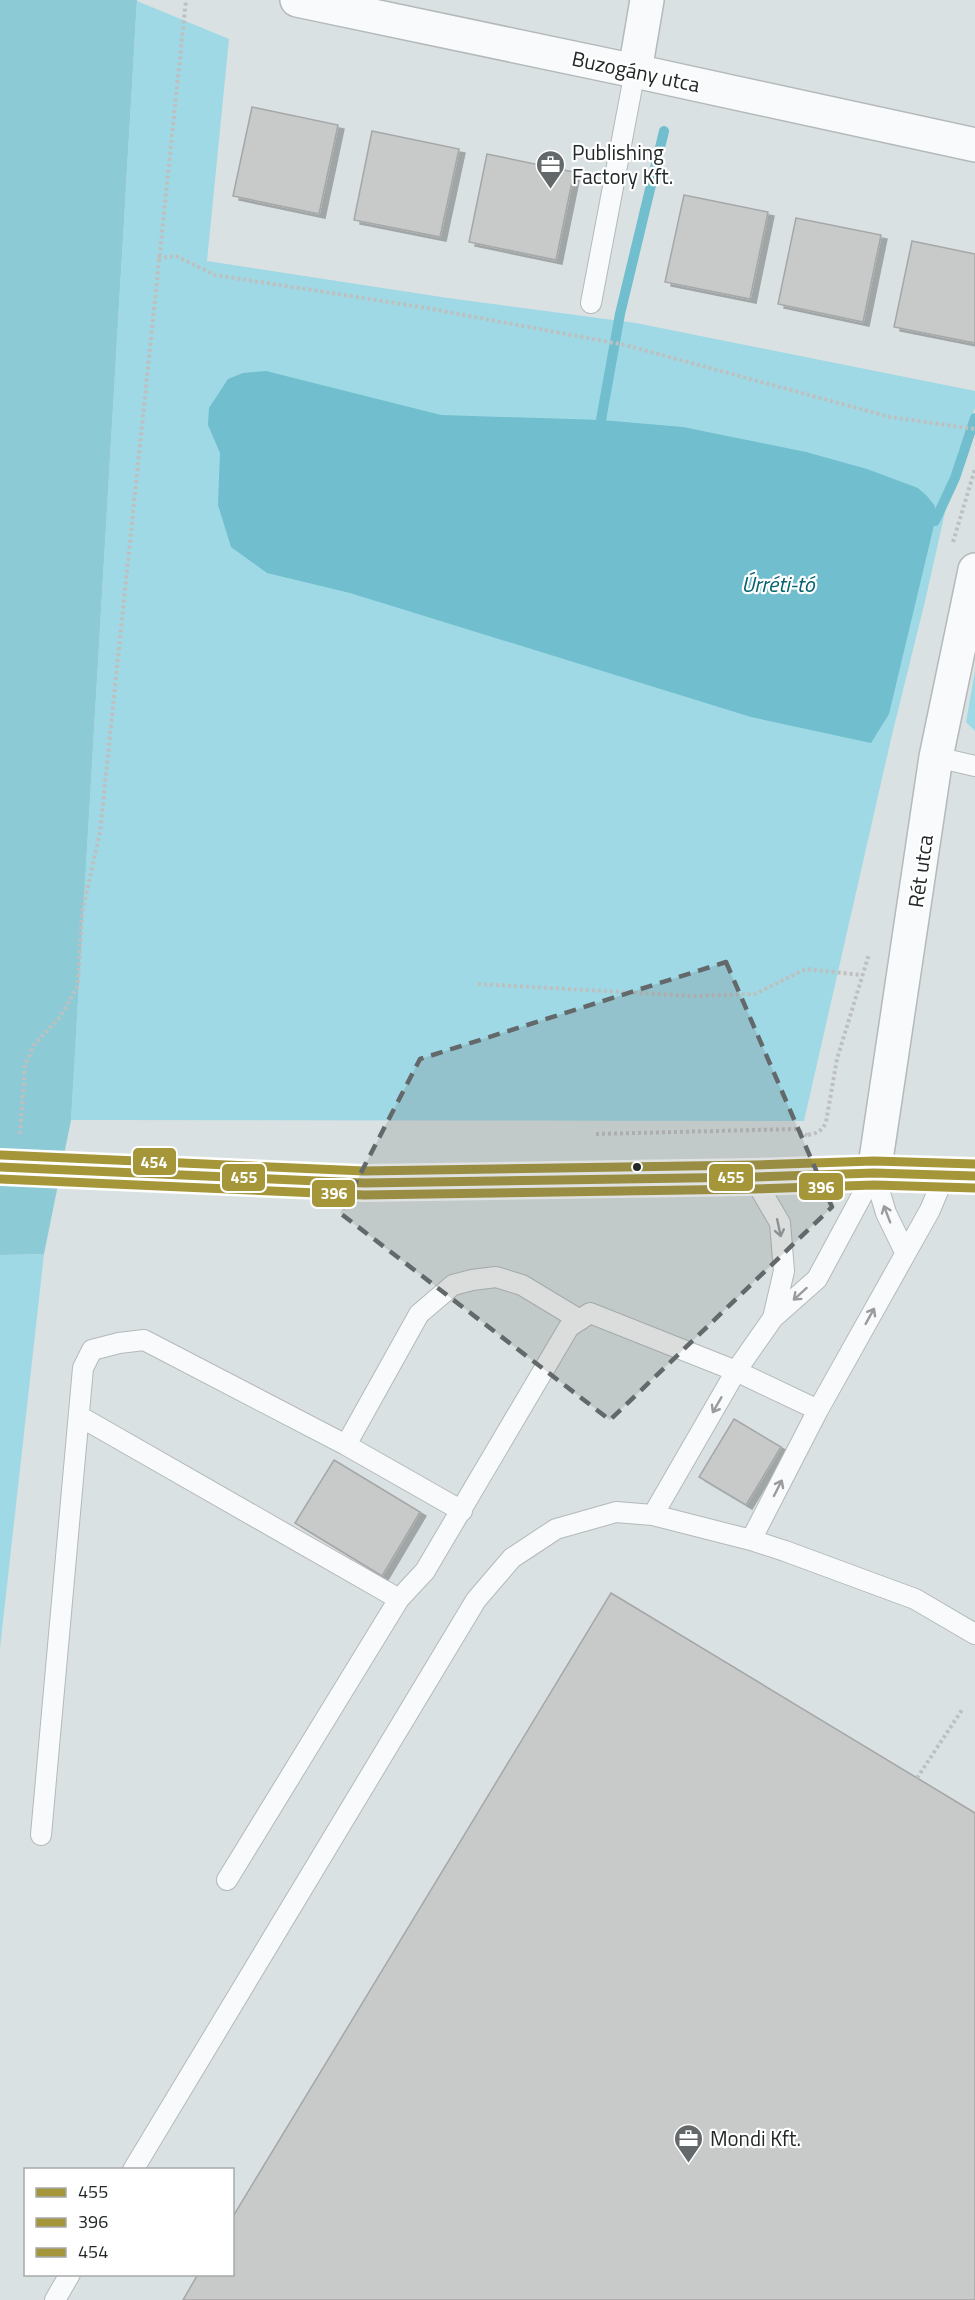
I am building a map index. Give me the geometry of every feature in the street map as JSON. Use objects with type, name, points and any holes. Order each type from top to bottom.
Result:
[{"type":"street","name":"Buzogány utca","points":[[297,0],[975,145]]},
{"type":"street","points":[[635,71],[647,0]]},
{"type":"street","name":"Rét utca","points":[[874,1173],[936,757],[975,570]]},
{"type":"street","points":[[9,1167],[364,1183],[874,1173],[960,1175]]},
{"type":"lane","points":[[591,303],[635,71]]},
{"type":"lane","points":[[936,757],[975,766]]},
{"type":"lane","points":[[874,1173],[886,1213],[905,1252]]},
{"type":"lane","points":[[653,1515],[736,1371],[773,1318],[817,1279],[874,1173]]},
{"type":"lane","points":[[751,1540],[818,1410],[905,1252],[930,1210],[960,1175]]},
{"type":"lane","points":[[753,1177],[780,1223],[784,1270],[773,1318]]},
{"type":"lane","points":[[346,1445],[419,1314],[453,1285],[496,1277],[522,1286],[580,1320]]},
{"type":"lane","points":[[227,1880],[399,1599],[425,1571],[569,1328],[590,1313],[736,1371],[818,1410]]},
{"type":"lane","points":[[41,1835],[83,1368],[92,1350],[144,1340],[346,1445],[462,1510]]},
{"type":"lane","points":[[79,1416],[399,1599]]},
{"type":"lane","points":[[134,2168],[476,1600],[512,1558],[556,1529],[616,1512],[653,1515],[751,1540],[915,1599],[975,1634]]},
{"type":"lane","points":[[55,2300],[69,2276]]},
{"type":"path","points":[[9,1167],[25,1065],[34,1045],[59,1018],[78,986],[82,913],[100,832],[186,0]]},
{"type":"path","points":[[158,258],[176,256],[215,275],[421,307],[625,345],[890,417],[975,429]]},
{"type":"path","points":[[478,984],[694,996],[755,994],[806,969],[861,975]]},
{"type":"path","points":[[917,1778],[962,1710]]},
{"type":"highlighted area","points":[[726,962],[832,1207],[610,1420],[340,1213],[420,1059]]},
{"type":"shaded area","points":[[0,0],[137,0],[71,1120],[44,1254],[0,1255]]},
{"type":"shaded area","points":[[137,1],[229,39],[207,261],[448,298],[636,323],[975,391],[975,408],[959,450],[804,1121],[71,1120]]},
{"type":"shaded area","points":[[975,671],[975,731],[966,722]]},
{"type":"shaded area","points":[[44,1254],[0,1648],[0,1255]]},
{"type":"water","name":"Úrréti-tó","points":[[266,371],[441,415],[601,420],[683,427],[806,452],[867,469],[918,488],[935,506],[935,521],[889,714],[871,743],[751,717],[350,593],[267,573],[231,547],[218,505],[220,453],[208,425],[209,408],[228,379],[243,373]]},
{"type":"building","points":[[252,107],[338,125],[319,214],[233,196]]},
{"type":"building","points":[[372,131],[459,149],[440,237],[354,220]]},
{"type":"building","points":[[487,154],[574,172],[556,260],[469,242]]},
{"type":"building","points":[[684,195],[768,212],[750,299],[665,282]]},
{"type":"building","points":[[796,218],[881,235],[863,322],[778,304]]},
{"type":"building","points":[[912,241],[975,254],[975,343],[894,327]]},
{"type":"building","points":[[734,1419],[781,1447],[746,1505],[699,1477]]},
{"type":"building","points":[[334,1460],[420,1512],[382,1576],[295,1523]]},
{"type":"building","points":[[611,1593],[975,1813],[975,2300],[183,2300],[197,2276],[234,2276],[234,2215]]},
{"type":"waterway","points":[[601,420],[620,314],[664,131]]},
{"type":"waterway","points":[[935,521],[955,478],[975,418]]},
{"type":"transit line","name":"454","points":[[1,1155],[364,1171],[874,1161],[975,1164]]},
{"type":"transit line","name":"455","points":[[0,1167],[364,1183],[874,1173],[975,1176]]},
{"type":"transit line","name":"396","points":[[0,1179],[364,1195],[874,1185],[975,1188]]},
{"type":"place","name":"Publishing Factory Kft.","points":[[551,190]]},
{"type":"place","name":"Mondi Kft.","points":[[689,2164]]}]
